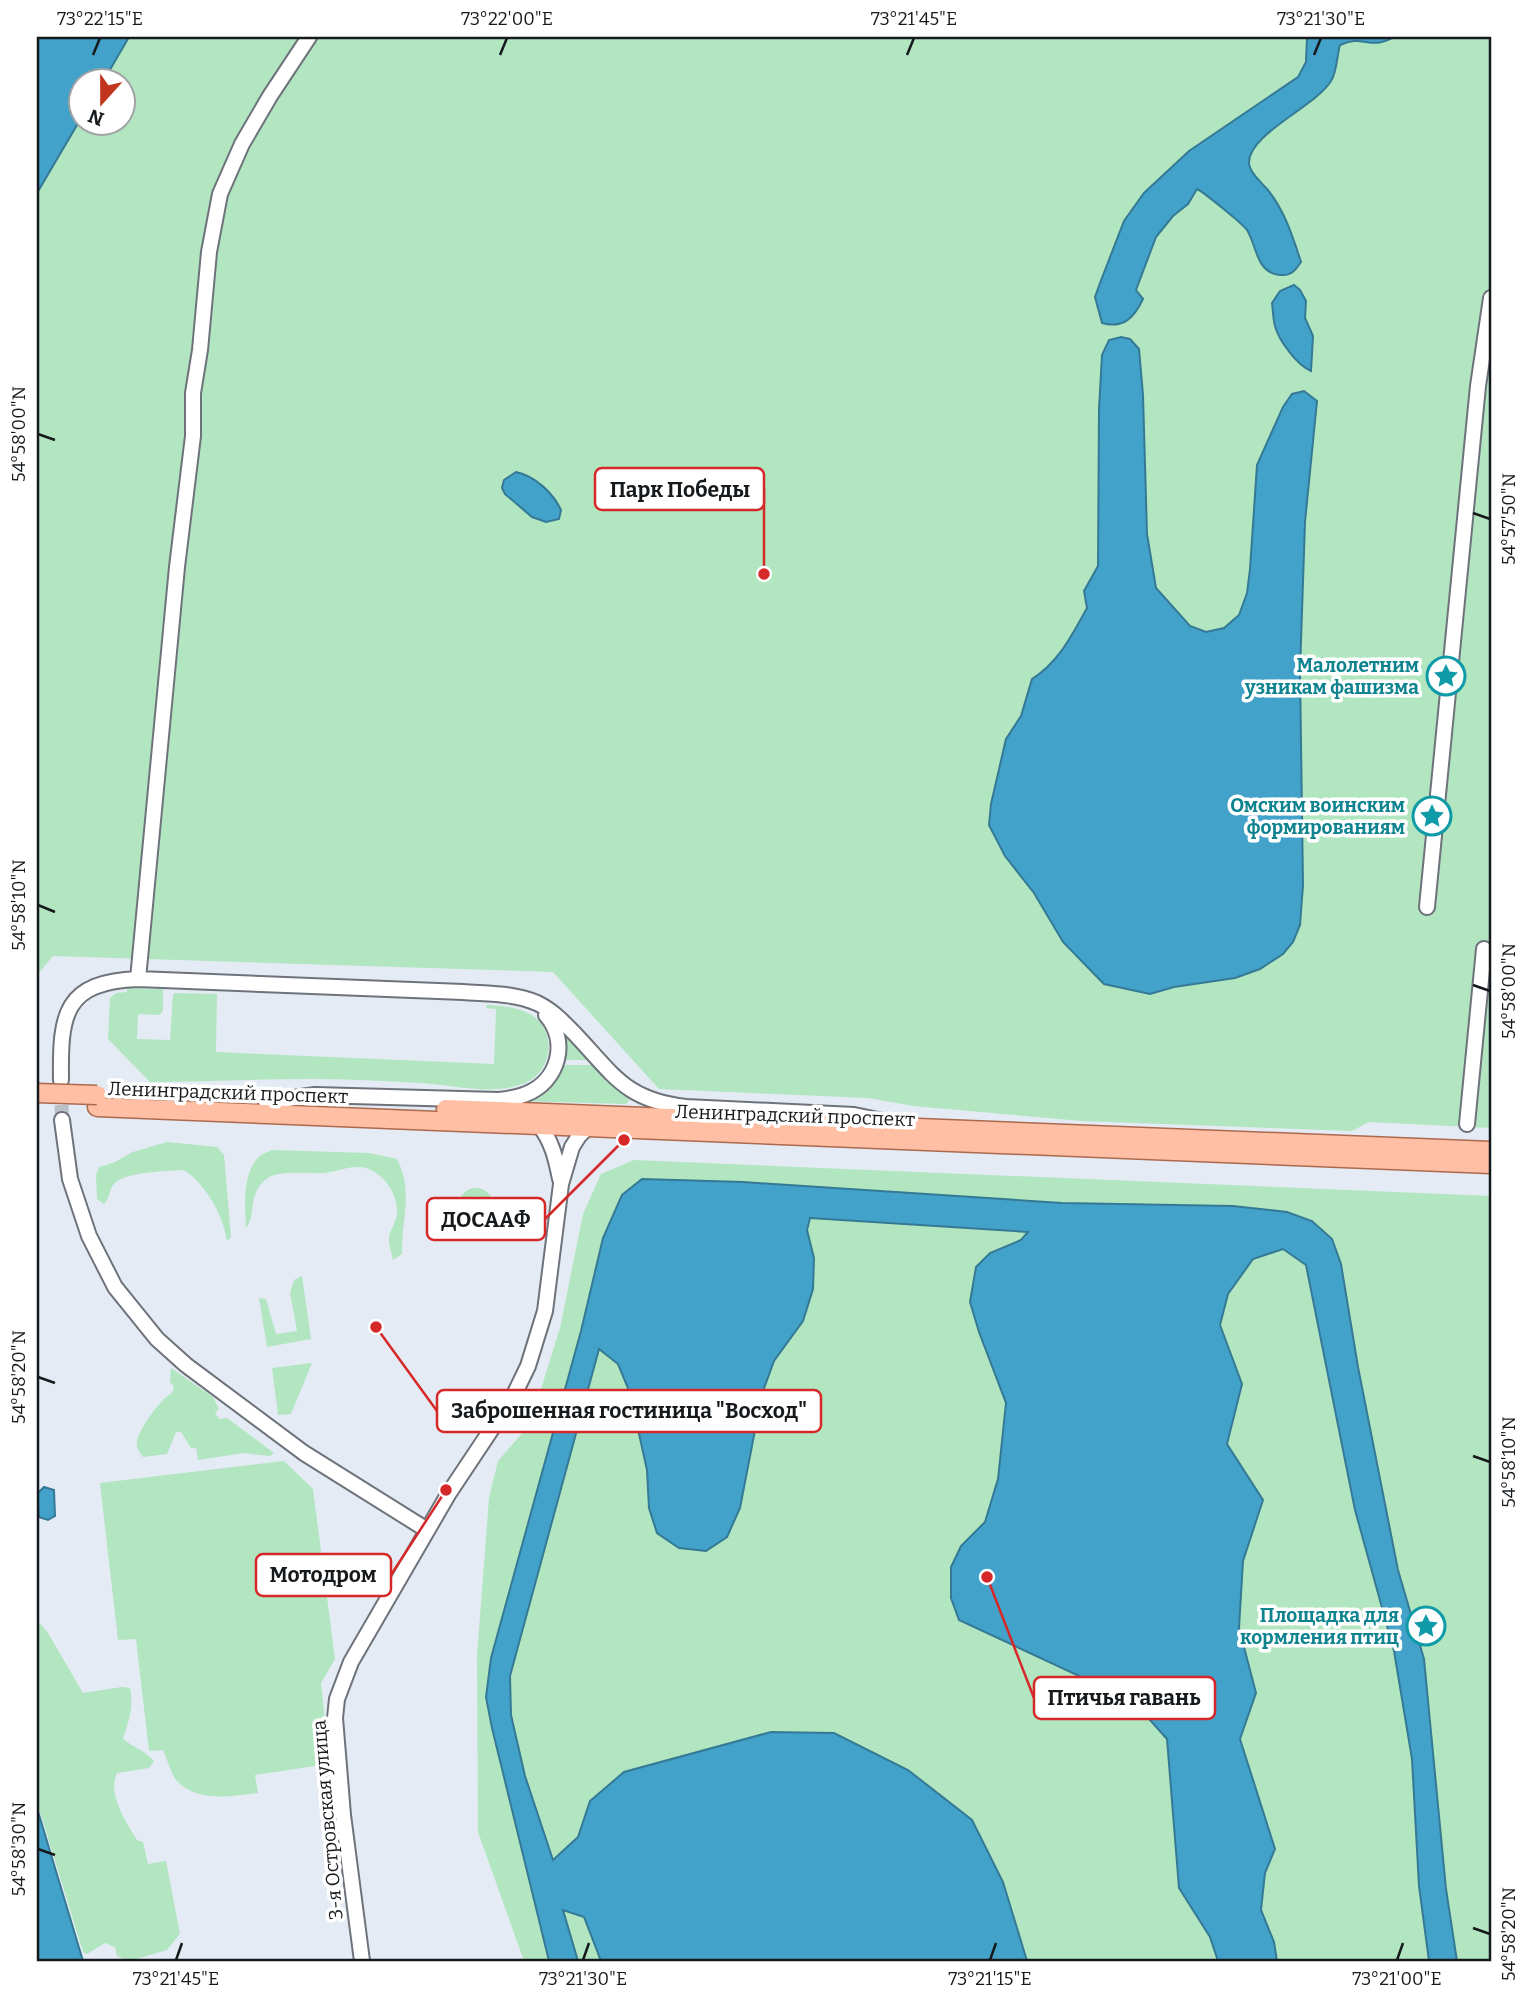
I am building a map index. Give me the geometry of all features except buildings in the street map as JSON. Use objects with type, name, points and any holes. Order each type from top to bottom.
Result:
[{"type":"main road","points":[[37,1093],[97,1101]]},
{"type":"main road","name":"Ленинградский проспект","points":[[97,1101],[266,1102],[1491,1151]]},
{"type":"main road","name":"Ленинградский проспект","points":[[97,1101],[539,1125],[1491,1164]]},
{"type":"main road","points":[[37,1105],[97,1101]]},
{"type":"street","points":[[138,979],[177,567],[193,436],[193,393],[200,350],[209,252],[220,194],[242,144],[309,37]]},
{"type":"street","points":[[1427,906],[1478,386],[1491,298]]},
{"type":"street","points":[[1467,1124],[1483,949]]},
{"type":"street","points":[[61,1080],[62,1034],[70,1008],[78,998],[99,983],[138,979],[463,992],[522,998],[540,1004],[631,1092],[645,1099],[686,1107],[854,1115],[910,1128]]},
{"type":"street","points":[[266,1102],[315,1095],[498,1100],[526,1094],[540,1086],[552,1073],[558,1057],[558,1040],[554,1025],[548,1017],[522,998]]},
{"type":"street","points":[[62,1120],[70,1179],[89,1236],[110,1279],[131,1310],[157,1339],[186,1364],[304,1453],[427,1530]]},
{"type":"street","points":[[539,1125],[552,1148],[561,1184]]},
{"type":"street","points":[[561,1184],[572,1147],[588,1127]]},
{"type":"street","name":"3-я Островская улица","points":[[362,1961],[340,1779],[335,1718],[337,1699],[351,1662],[471,1458],[513,1397],[528,1366],[545,1311],[561,1184]]},
{"type":"green space","points":[[127,37],[1491,37],[1491,1128],[1369,1122],[1352,1131],[1082,1121],[913,1106],[868,1098],[659,1089],[553,972],[53,956],[37,975],[37,193],[71,136],[136,136],[136,66],[111,66]]},
{"type":"green space","points":[[127,988],[163,989],[163,1011],[159,1015],[138,1014],[137,1039],[170,1040],[175,993],[217,994],[216,1052],[494,1064],[496,1009],[486,1008],[487,1005],[517,1009],[533,1016],[546,1031],[548,1050],[542,1069],[535,1076],[527,1082],[502,1089],[337,1079],[150,1082],[108,1039],[110,998],[116,993],[127,992]]},
{"type":"green space","points":[[559,1026],[592,1060],[563,1060]]},
{"type":"green space","points":[[561,1065],[597,1065],[628,1096],[629,1101],[626,1104],[517,1101]]},
{"type":"green space","points":[[167,1142],[217,1147],[224,1155],[231,1237],[227,1241],[222,1221],[212,1201],[184,1170],[149,1172],[123,1178],[114,1184],[104,1204],[97,1199],[96,1175],[99,1167],[133,1152]]},
{"type":"green space","points":[[272,1150],[369,1153],[397,1159],[406,1195],[402,1254],[393,1260],[389,1244],[397,1214],[392,1190],[375,1172],[360,1167],[323,1173],[284,1173],[270,1177],[259,1186],[246,1228],[249,1173],[259,1157]]},
{"type":"green space","points":[[634,1160],[1491,1196],[1491,1961],[524,1961],[478,1832],[477,1656],[489,1498],[498,1461],[525,1430],[540,1392],[560,1328],[583,1214],[601,1174]]},
{"type":"green space","points":[[476,1188],[488,1193],[493,1205],[488,1217],[476,1222],[464,1217],[459,1205],[464,1193]]},
{"type":"green space","points":[[302,1276],[311,1339],[267,1347],[259,1298],[266,1299],[276,1334],[297,1331],[290,1293],[294,1280]]},
{"type":"green space","points":[[312,1363],[291,1414],[278,1415],[272,1368]]},
{"type":"green space","points":[[171,1368],[213,1397],[219,1409],[215,1413],[219,1419],[227,1418],[274,1453],[270,1456],[244,1453],[198,1460],[196,1448],[191,1448],[181,1432],[176,1432],[167,1454],[143,1457],[137,1441],[146,1422],[172,1393],[174,1386],[170,1382]]},
{"type":"green space","points":[[284,1461],[313,1489],[335,1659],[321,1683],[326,1730],[315,1766],[255,1775],[258,1793],[216,1796],[195,1793],[177,1781],[163,1750],[149,1751],[136,1639],[118,1640],[100,1483]]},
{"type":"green space","points":[[37,1620],[48,1633],[83,1693],[130,1688],[130,1713],[123,1738],[154,1761],[149,1768],[117,1773],[114,1790],[128,1825],[137,1840],[143,1842],[148,1864],[166,1861],[180,1934],[167,1950],[129,1961],[117,1956],[115,1947],[105,1943],[87,1954],[83,1952],[37,1802]]},
{"type":"water","points":[[37,37],[129,37],[112,66],[66,66],[66,136],[71,136],[37,193]]},
{"type":"water","points":[[1307,37],[1394,37],[1379,43],[1355,41],[1340,45],[1333,77],[1323,91],[1270,131],[1252,152],[1250,167],[1283,214],[1301,262],[1299,265],[1287,275],[1272,273],[1266,269],[1258,258],[1247,230],[1197,189],[1188,204],[1173,216],[1156,237],[1136,290],[1143,299],[1136,312],[1122,323],[1102,323],[1095,297],[1124,221],[1144,193],[1189,151],[1298,77],[1306,62]]},
{"type":"water","points":[[1294,285],[1306,301],[1305,318],[1313,336],[1311,371],[1289,352],[1274,323],[1272,303],[1280,291]]},
{"type":"water","points":[[1121,337],[1130,339],[1139,349],[1147,534],[1156,588],[1190,626],[1206,632],[1224,628],[1239,615],[1247,593],[1257,465],[1283,407],[1292,394],[1304,391],[1317,401],[1305,522],[1300,671],[1303,885],[1300,925],[1293,942],[1283,954],[1260,969],[1235,978],[1174,987],[1150,994],[1104,984],[1063,942],[1034,893],[1005,856],[989,825],[991,804],[1006,739],[1021,716],[1032,679],[1057,656],[1087,608],[1084,591],[1098,566],[1102,355],[1109,340]]},
{"type":"water","points":[[516,472],[530,477],[548,492],[561,510],[559,519],[546,522],[532,517],[505,494],[502,488],[504,480]]},
{"type":"water","points":[[642,1179],[743,1182],[1062,1203],[1233,1206],[1287,1212],[1312,1221],[1332,1239],[1341,1264],[1358,1367],[1398,1570],[1424,1659],[1446,1889],[1457,1961],[1429,1961],[1419,1886],[1412,1759],[1394,1651],[1355,1510],[1306,1265],[1283,1249],[1253,1259],[1228,1294],[1220,1325],[1242,1384],[1227,1444],[1263,1500],[1243,1561],[1239,1628],[1256,1693],[1240,1739],[1275,1849],[1265,1873],[1261,1910],[1274,1942],[1277,1961],[1218,1961],[1210,1937],[1179,1888],[1167,1739],[1133,1701],[959,1620],[951,1598],[951,1567],[961,1546],[985,1522],[998,1479],[1006,1403],[970,1302],[976,1267],[990,1253],[1021,1240],[1028,1232],[810,1218],[807,1230],[814,1258],[813,1289],[803,1321],[774,1361],[762,1394],[740,1508],[727,1537],[706,1551],[679,1548],[657,1533],[649,1508],[647,1470],[630,1393],[618,1364],[599,1349],[510,1676],[511,1715],[525,1776],[553,1860],[578,1837],[590,1801],[624,1772],[771,1732],[834,1733],[908,1770],[972,1820],[1003,1882],[1027,1961],[601,1961],[584,1917],[563,1910],[578,1961],[549,1961],[486,1697],[491,1658],[581,1331],[603,1238],[622,1195]]},
{"type":"water","points":[[44,1487],[54,1490],[55,1516],[48,1520],[39,1517],[37,1494]]},
{"type":"water","points":[[37,1808],[83,1961],[37,1961]]},
{"type":"tunnel","points":[[61,1084],[62,1120]]},
{"type":"place","name":"Парк Победы","points":[[764,574]]},
{"type":"place","name":"Малолетним узникам фашизма","points":[[1446,676]]},
{"type":"place","name":"Омским воинским формированиям","points":[[1432,816]]},
{"type":"place","name":"ДОСААФ","points":[[624,1140]]},
{"type":"place","name":"Заброшенная гостиница \"Восход\"","points":[[376,1327]]},
{"type":"place","name":"Мотодром","points":[[446,1490]]},
{"type":"place","name":"Птичья гавань","points":[[987,1577]]},
{"type":"place","name":"Площадка для кормления птиц","points":[[1426,1626]]}]
